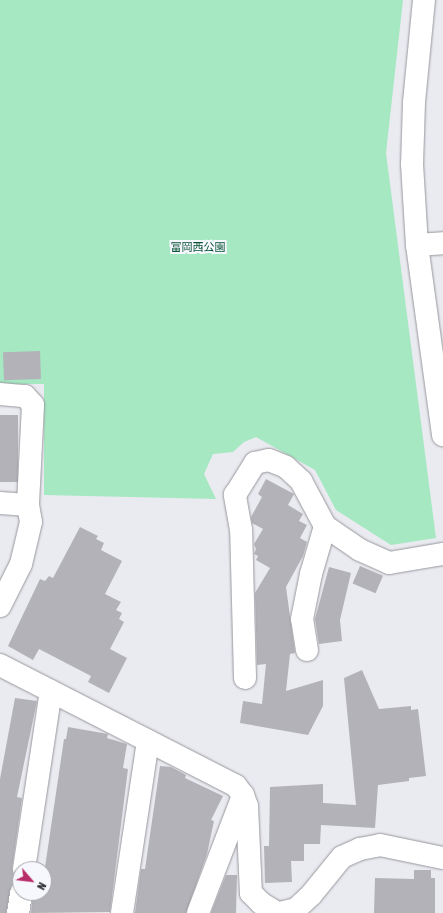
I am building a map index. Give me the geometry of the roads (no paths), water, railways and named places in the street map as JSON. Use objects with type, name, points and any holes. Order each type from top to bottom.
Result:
[{"type":"street","points":[[424,0],[414,102],[412,156],[417,245],[443,434]]},
{"type":"street","points":[[417,245],[443,243]]},
{"type":"street","points":[[0,394],[25,396],[33,405],[28,505],[31,522],[21,564],[0,606]]},
{"type":"street","points":[[246,678],[241,530],[235,495],[255,463],[269,460],[286,467],[301,481],[325,526],[360,550],[388,563],[443,554]]},
{"type":"street","points":[[0,503],[28,505]]},
{"type":"street","points":[[308,650],[302,619],[311,574],[325,526]]},
{"type":"street","points":[[0,665],[236,786],[244,794],[247,806],[251,893],[261,903],[277,913]]},
{"type":"street","points":[[25,861],[51,691]]},
{"type":"street","points":[[122,913],[148,741]]},
{"type":"street","points":[[198,913],[244,794]]},
{"type":"street","points":[[280,913],[296,909],[311,895],[342,857],[360,849],[380,845],[443,858]]},
{"type":"street","points":[[18,913],[20,901]]},
{"type":"park label","name":"富岡西公園","points":[[198,247]]}]
